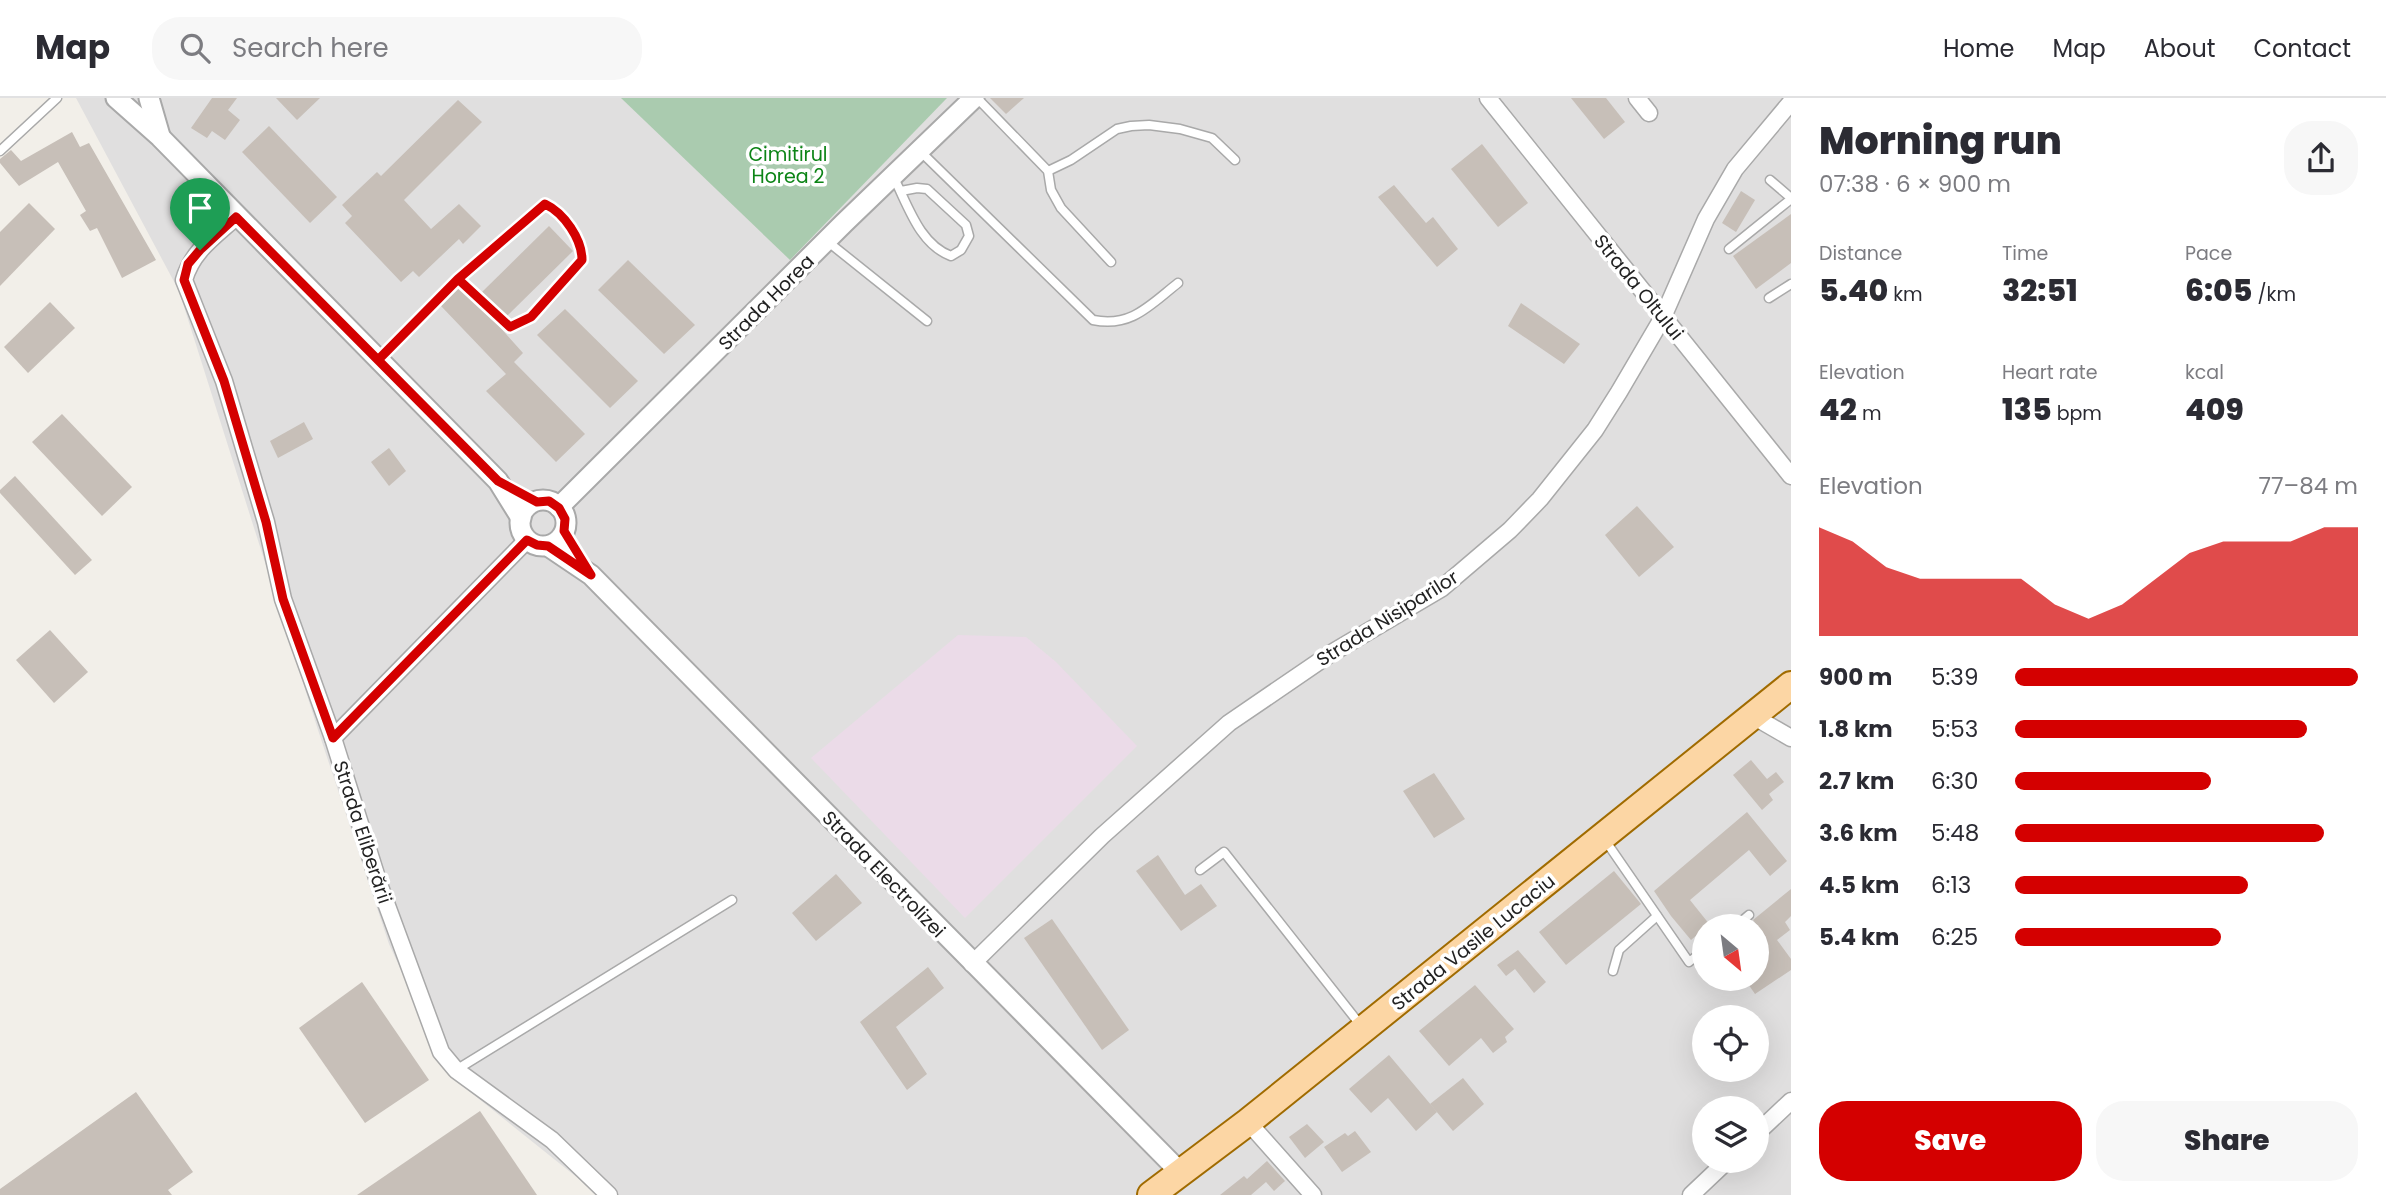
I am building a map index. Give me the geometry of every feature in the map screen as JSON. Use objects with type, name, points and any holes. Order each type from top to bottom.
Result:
[{"type":"main road","name":"Strada Vasile Lucaciu","points":[[1151,1195],[1364,1030],[1791,685]]},
{"type":"street","points":[[116,98],[160,137],[498,481],[521,518]]},
{"type":"street","points":[[149,98],[160,137]]},
{"type":"street","name":"Strada Horea","points":[[559,508],[827,241],[897,184],[920,151],[976,98]]},
{"type":"street","name":"Strada Oltului","points":[[1488,98],[1791,476]]},
{"type":"street","points":[[1637,98],[1650,113]]},
{"type":"street","name":"Strada Nisiparilor","points":[[972,964],[1102,835],[1229,723],[1330,654],[1442,587],[1510,530],[1540,499],[1595,430],[1663,317],[1706,219],[1735,169],[1791,102]]},
{"type":"street","name":"Strada Eliberării","points":[[236,217],[188,264],[184,280],[224,381],[266,522],[283,599],[333,738],[379,884],[428,1021],[441,1052],[456,1070],[552,1140],[609,1195]]},
{"type":"street","points":[[498,481],[537,502]]},
{"type":"street","points":[[549,501],[559,508],[565,519],[564,531],[555,543],[548,546],[537,545],[527,540],[521,530],[521,518],[525,509],[537,502],[549,501]]},
{"type":"street","name":"Strada Electrolizei","points":[[564,531],[591,575]]},
{"type":"street","points":[[333,738],[527,540]]},
{"type":"street","name":"Strada Electrolizei","points":[[548,546],[591,575],[1180,1172]]},
{"type":"street","points":[[1753,716],[1791,738]]},
{"type":"street","points":[[1769,1122],[1791,1101]]},
{"type":"street","points":[[1248,1122],[1312,1195]]},
{"type":"street","points":[[1691,1195],[1714,1173]]},
{"type":"lane","points":[[0,151],[57,98]]},
{"type":"lane","points":[[976,98],[1048,171],[1051,190],[1061,208],[1111,262]]},
{"type":"lane","points":[[1048,171],[1071,160],[1117,129],[1149,125],[1180,129],[1212,138],[1235,160]]},
{"type":"lane","points":[[920,151],[1093,320],[1109,323],[1126,320],[1143,312],[1178,283]]},
{"type":"lane","points":[[1729,248],[1791,199],[1770,180]]},
{"type":"lane","points":[[897,184],[926,189],[966,225],[969,236],[961,250],[951,256],[941,253],[923,235],[897,184]]},
{"type":"lane","points":[[378,360],[458,279],[545,204],[560,215],[582,245],[582,260],[531,317],[515,326],[510,327],[458,279]]},
{"type":"lane","points":[[827,241],[927,321]]},
{"type":"lane","points":[[1769,298],[1791,284]]},
{"type":"lane","points":[[1603,837],[1689,962],[1692,960]]},
{"type":"lane","points":[[1200,870],[1224,852],[1364,1030]]},
{"type":"lane","points":[[456,1070],[732,900]]},
{"type":"lane","points":[[1613,971],[1619,950],[1657,916]]},
{"type":"shaded area","points":[[76,98],[1791,98],[1791,1195],[599,1195],[449,1075],[389,944],[179,291]]},
{"type":"shaded area","points":[[958,635],[1026,637],[1056,662],[1137,746],[965,918],[811,758]]},
{"type":"green space","name":"Cimitirul Horea 2","points":[[621,98],[947,98],[790,260]]},
{"type":"building","points":[[212,98],[237,98],[228,110],[240,120],[225,140],[212,131],[207,138],[191,128]]},
{"type":"building","points":[[276,98],[320,98],[297,120]]},
{"type":"building","points":[[990,98],[1024,98],[1006,114]]},
{"type":"building","points":[[1571,98],[1606,98],[1625,122],[1604,139]]},
{"type":"building","points":[[458,100],[482,122],[404,200],[431,229],[459,204],[481,226],[463,244],[459,239],[419,277],[413,271],[401,282],[345,223],[352,216],[342,205],[377,172],[381,176]]},
{"type":"building","points":[[269,126],[337,197],[310,223],[242,152]]},
{"type":"building","points":[[72,132],[80,147],[89,143],[156,260],[122,278],[97,228],[90,231],[80,215],[86,211],[58,162],[19,186],[0,163],[0,159],[11,150],[21,161]]},
{"type":"building","points":[[1482,144],[1528,203],[1498,227],[1451,169]]},
{"type":"building","points":[[1394,185],[1426,223],[1433,217],[1458,249],[1437,267],[1378,197]]},
{"type":"building","points":[[1741,191],[1755,200],[1736,232],[1722,223]]},
{"type":"building","points":[[29,203],[55,229],[0,286],[0,232]]},
{"type":"building","points":[[1791,214],[1791,263],[1756,289],[1733,256]]},
{"type":"building","points":[[549,226],[573,251],[507,316],[482,292]]},
{"type":"building","points":[[628,260],[695,325],[664,354],[598,290]]},
{"type":"building","points":[[459,288],[523,353],[514,362],[585,434],[556,462],[486,391],[506,374],[441,306]]},
{"type":"building","points":[[50,302],[75,328],[28,373],[4,347]]},
{"type":"building","points":[[1521,303],[1580,344],[1564,364],[1508,326]]},
{"type":"building","points":[[565,309],[638,381],[610,408],[537,335]]},
{"type":"building","points":[[62,414],[132,487],[102,516],[32,442]]},
{"type":"building","points":[[304,422],[313,439],[278,458],[270,441]]},
{"type":"building","points":[[389,448],[406,471],[389,486],[371,462]]},
{"type":"building","points":[[15,476],[92,560],[75,575],[0,493]]},
{"type":"building","points":[[1637,506],[1674,547],[1639,577],[1605,535]]},
{"type":"building","points":[[50,630],[88,672],[54,703],[16,660]]},
{"type":"building","points":[[1751,760],[1767,779],[1776,772],[1784,782],[1769,794],[1773,800],[1762,810],[1733,775]]},
{"type":"building","points":[[1434,773],[1465,819],[1434,838],[1403,791]]},
{"type":"building","points":[[1747,812],[1787,861],[1770,876],[1749,850],[1690,900],[1701,914],[1692,914],[1691,940],[1654,891]]},
{"type":"building","points":[[1158,855],[1185,895],[1201,884],[1217,906],[1181,931],[1136,871]]},
{"type":"building","points":[[1614,871],[1641,904],[1566,965],[1539,932]]},
{"type":"building","points":[[836,874],[862,903],[816,941],[792,913]]},
{"type":"building","points":[[1791,889],[1791,916],[1785,922],[1790,930],[1777,940],[1791,959],[1791,970],[1769,985],[1769,914],[1760,914]]},
{"type":"building","points":[[1052,919],[1129,1030],[1102,1050],[1024,938]]},
{"type":"building","points":[[1518,950],[1546,982],[1534,993],[1515,969],[1506,976],[1497,965]]},
{"type":"building","points":[[928,967],[944,988],[896,1027],[927,1074],[907,1090],[860,1022]]},
{"type":"building","points":[[362,982],[429,1080],[365,1123],[299,1028]]},
{"type":"building","points":[[1475,985],[1514,1029],[1505,1037],[1507,1042],[1493,1053],[1481,1038],[1449,1066],[1419,1031]]},
{"type":"building","points":[[1389,1055],[1437,1112],[1416,1131],[1388,1098],[1371,1113],[1349,1089]]},
{"type":"building","points":[[1463,1078],[1484,1104],[1453,1131],[1430,1104]]},
{"type":"building","points":[[136,1092],[193,1172],[168,1190],[172,1195],[0,1195],[0,1189]]},
{"type":"building","points":[[480,1111],[537,1195],[357,1195]]},
{"type":"building","points":[[1307,1124],[1324,1142],[1305,1158],[1289,1137]]},
{"type":"building","points":[[1355,1131],[1371,1152],[1342,1172],[1324,1147],[1345,1133],[1348,1136]]},
{"type":"building","points":[[1267,1161],[1285,1181],[1274,1191],[1266,1182],[1251,1195],[1220,1195],[1244,1176],[1247,1179]]},
{"type":"route","points":[[200,250],[188,264],[184,280],[224,381],[266,522],[283,599],[333,738],[527,540],[548,546],[591,575],[564,531],[566,525],[563,512],[549,501],[537,502],[498,481],[378,360],[458,279],[510,327],[531,317],[582,260],[582,245],[553,208],[545,204],[458,279],[418,319],[378,360],[236,217],[200,250]]}]
